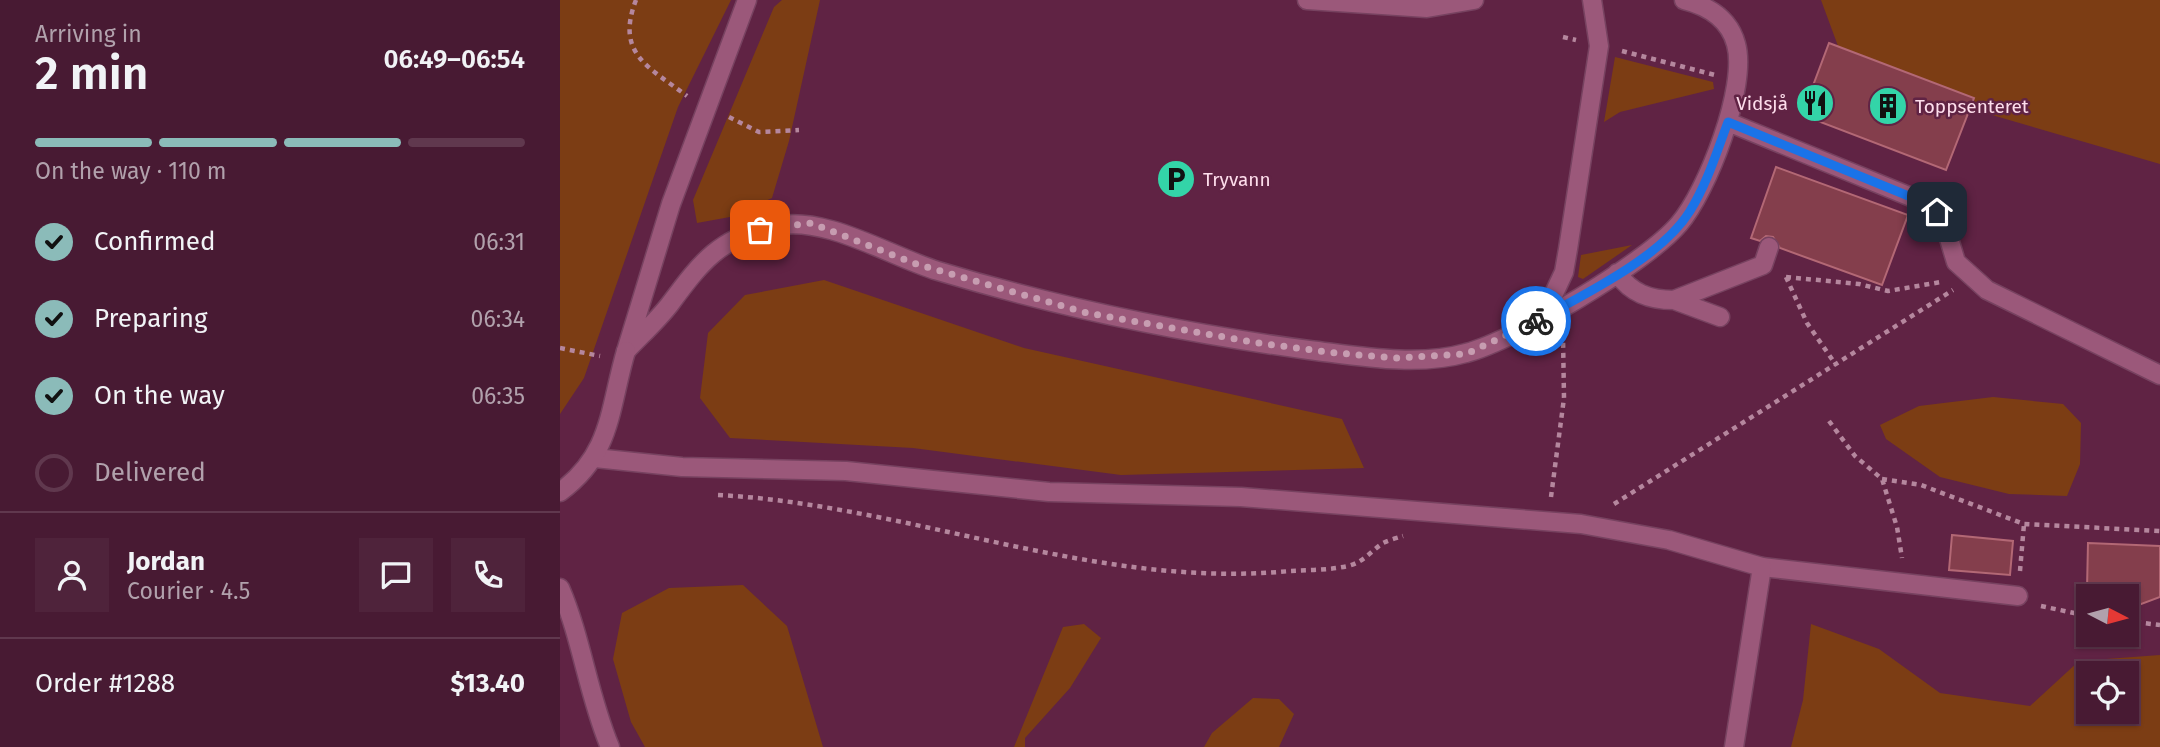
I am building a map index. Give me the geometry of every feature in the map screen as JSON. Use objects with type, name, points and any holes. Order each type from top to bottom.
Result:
[{"type":"street","points":[[560,492],[577,480],[601,445],[624,356],[705,109],[747,0]]},
{"type":"street","points":[[1307,0],[1336,5],[1427,8],[1475,0]]},
{"type":"street","points":[[1543,317],[1564,272],[1599,46],[1592,0]]},
{"type":"street","points":[[624,356],[709,256],[742,236],[792,223],[811,223],[916,264],[1087,313],[1258,343],[1336,353],[1396,358],[1466,354],[1543,317],[1617,273],[1655,248],[1689,213],[1728,122],[1736,79],[1736,44],[1727,25],[1702,5],[1684,0]]},
{"type":"street","points":[[1728,122],[1928,204],[1944,222],[1956,262],[1971,277],[2020,309],[2160,375]]},
{"type":"street","points":[[1674,300],[1763,265],[1769,247]]},
{"type":"street","points":[[1617,273],[1627,287],[1639,294],[1659,300],[1674,300],[1720,317]]},
{"type":"street","points":[[595,457],[672,466],[846,471],[1049,492],[1241,497],[1581,524],[1669,540],[1762,566],[2018,596]]},
{"type":"street","points":[[1734,747],[1762,566]]},
{"type":"street","points":[[560,588],[573,621],[592,698],[610,747]]},
{"type":"path","points":[[636,0],[628,30],[630,46],[638,58],[705,109],[734,118],[759,132],[799,130]]},
{"type":"path","points":[[1563,37],[1736,79]]},
{"type":"path","points":[[1763,265],[1786,277],[1859,284],[1888,291],[1971,277]]},
{"type":"path","points":[[1786,277],[1807,323],[1836,365]]},
{"type":"path","points":[[1581,524],[1836,365],[1971,277]]},
{"type":"path","points":[[1544,522],[1555,482],[1564,398],[1561,307]]},
{"type":"path","points":[[560,348],[624,356]]},
{"type":"path","points":[[1829,421],[1855,456],[1882,479],[1921,485],[2024,524],[2160,531]]},
{"type":"path","points":[[1882,479],[1897,527],[1903,583]]},
{"type":"path","points":[[705,495],[777,499],[1028,548],[1189,573],[1274,573],[1349,566],[1368,558],[1384,542],[1408,534]]},
{"type":"path","points":[[2024,524],[2018,596],[2025,603],[2076,614]]},
{"type":"path","points":[[2139,623],[2160,625]]},
{"type":"shaded area","points":[[560,0],[731,0],[678,107],[584,378],[560,414]]},
{"type":"shaded area","points":[[782,0],[820,0],[789,141],[772,198],[730,217],[697,223],[693,200],[774,7]]},
{"type":"shaded area","points":[[1821,0],[2160,0],[2160,164],[1848,73]]},
{"type":"shaded area","points":[[1615,57],[1713,82],[1714,89],[1620,112],[1604,122]]},
{"type":"shaded area","points":[[1632,245],[1583,279],[1578,277],[1581,255]]},
{"type":"shaded area","points":[[824,280],[1024,348],[1342,419],[1364,468],[1121,475],[913,448],[730,438],[700,398],[708,333],[745,295]]},
{"type":"shaded area","points":[[1993,397],[2063,404],[2081,423],[2080,464],[2067,496],[2009,494],[1940,477],[1886,439],[1880,425],[1919,406]]},
{"type":"shaded area","points":[[743,585],[787,626],[823,747],[645,747],[631,722],[613,659],[622,613],[669,588]]},
{"type":"shaded area","points":[[1084,624],[1101,638],[1070,688],[1025,738],[1025,747],[1014,747],[1063,627]]},
{"type":"shaded area","points":[[1811,624],[1879,649],[1940,693],[2030,706],[2076,664],[2076,724],[2139,724],[2139,661],[2079,661],[2160,655],[2160,747],[1791,747],[1803,700]]},
{"type":"shaded area","points":[[1253,698],[1279,699],[1294,714],[1279,747],[1204,747],[1212,733]]},
{"type":"building","name":"Toppsenteret","points":[[1829,43],[1974,98],[1946,170],[1802,115]]},
{"type":"building","points":[[1776,167],[1908,215],[1882,285],[1780,248],[1773,237],[1766,236],[1760,241],[1751,238]]},
{"type":"building","points":[[1952,535],[2013,541],[2010,575],[1949,570]]},
{"type":"building","points":[[2088,543],[2160,546],[2160,597],[2139,605],[2139,584],[2087,584]]},
{"type":"way so far","points":[[760,230],[777,225],[811,223],[916,264],[1026,298],[1087,313],[1258,343],[1336,353],[1396,358],[1466,354],[1536,321]]},
{"type":"place","name":"Vidsjå","points":[[1815,103]]},
{"type":"place","name":"Toppsenteret","points":[[1888,106]]},
{"type":"place","name":"Tryvann","points":[[1176,179]]},
{"type":"route","points":[[1536,321],[1617,273],[1655,248],[1675,230],[1689,213],[1700,192],[1728,122],[1928,204],[1937,212]]}]
